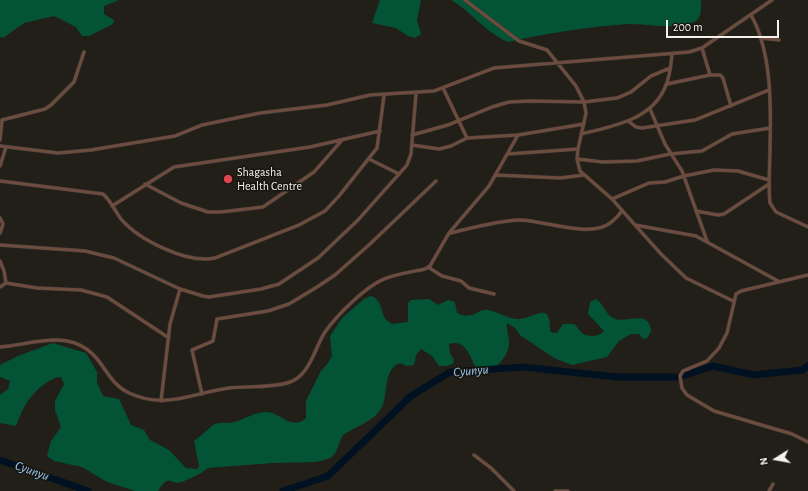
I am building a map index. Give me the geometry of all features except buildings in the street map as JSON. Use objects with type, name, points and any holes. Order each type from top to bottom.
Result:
[{"type":"street","points":[[465,0],[519,41],[547,50],[576,86],[584,102],[586,113],[577,159],[584,175],[612,199],[661,254],[686,278],[733,301]]},
{"type":"street","points":[[0,146],[58,153],[91,150],[175,136],[202,125],[260,114],[327,106],[365,96],[416,94],[443,88],[481,71],[494,68],[672,55],[702,48],[772,0]]},
{"type":"street","points":[[751,15],[761,38],[766,59],[769,90],[770,203],[776,212],[808,227]]},
{"type":"street","points":[[761,38],[779,40]]},
{"type":"street","points":[[702,48],[710,75]]},
{"type":"street","points":[[0,140],[2,120],[45,109],[73,83],[84,52]]},
{"type":"street","points":[[581,134],[628,121],[650,109],[662,94],[667,84],[672,55]]},
{"type":"street","points":[[412,135],[448,126],[458,120],[492,107],[513,102],[584,102],[610,100],[625,95],[651,76],[670,68]]},
{"type":"street","points":[[667,84],[716,74],[722,76],[731,106]]},
{"type":"street","points":[[443,88],[468,138]]},
{"type":"street","points":[[628,121],[639,128],[658,127],[694,120],[769,90]]},
{"type":"street","points":[[0,245],[66,249],[99,254],[124,261],[180,289],[209,297],[241,293],[279,284],[318,258],[358,220],[410,160],[416,94]]},
{"type":"street","points":[[0,181],[104,194],[122,220],[134,231],[162,247],[194,258],[208,260],[299,225],[325,211],[377,148],[384,96]]},
{"type":"street","points":[[650,109],[670,154],[684,176],[707,241]]},
{"type":"street","points":[[412,145],[439,149],[452,146],[468,138],[518,136],[584,124]]},
{"type":"street","points":[[577,159],[603,162],[637,161],[670,154],[702,150],[732,134],[770,128]]},
{"type":"street","points":[[112,206],[174,167],[310,147],[380,131]]},
{"type":"street","points":[[0,347],[42,340],[76,343],[91,352],[112,380],[123,390],[139,397],[161,402],[228,388],[288,383],[306,369],[325,332],[354,301],[384,279],[428,267],[449,233],[479,199],[496,175],[518,136]]},
{"type":"street","points":[[145,184],[181,203],[208,212],[263,207],[318,168],[343,139]]},
{"type":"street","points":[[0,166],[6,147]]},
{"type":"street","points":[[508,154],[578,149]]},
{"type":"street","points":[[369,159],[399,174]]},
{"type":"street","points":[[612,199],[648,183],[665,182],[684,176],[726,169],[769,182]]},
{"type":"street","points":[[496,175],[560,178],[584,175]]},
{"type":"street","points":[[202,394],[192,350],[213,341],[217,319],[268,311],[289,304],[335,275],[436,182]]},
{"type":"street","points":[[696,211],[718,215],[724,214],[769,182]]},
{"type":"street","points":[[449,233],[521,220],[560,227],[594,228],[606,225],[622,211]]},
{"type":"street","points":[[0,218],[3,224],[0,234]]},
{"type":"street","points":[[635,225],[696,236],[778,281]]},
{"type":"street","points":[[0,261],[4,271],[6,283]]},
{"type":"street","points":[[428,267],[442,276],[461,281],[469,288],[494,294]]},
{"type":"street","points":[[808,275],[778,281],[741,291],[736,294],[733,301],[727,333],[719,348],[706,361],[680,373],[682,388],[687,395],[714,411],[792,434],[808,442]]},
{"type":"street","points":[[0,287],[6,283],[37,288],[81,290],[107,298],[169,338]]},
{"type":"street","points":[[161,402],[174,306],[180,289]]},
{"type":"street","points":[[474,455],[491,468],[514,491]]},
{"type":"street","points":[[769,491],[773,484]]},
{"type":"street","points":[[555,491],[568,491]]},
{"type":"green space","points":[[0,0],[119,0],[104,6],[104,14],[114,20],[113,24],[89,36],[82,36],[76,27],[54,16],[24,23],[3,38],[0,37]]},
{"type":"green space","points":[[380,0],[421,0],[417,20],[421,34],[415,38],[408,36],[396,28],[372,23]]},
{"type":"green space","points":[[451,0],[701,0],[701,6],[697,20],[686,25],[613,25],[568,31],[508,42],[486,28],[466,10]]},
{"type":"green space","points":[[371,296],[377,300],[381,306],[386,320],[392,324],[408,322],[408,303],[411,300],[429,299],[438,305],[448,300],[455,302],[457,313],[467,316],[485,310],[516,319],[545,313],[550,321],[550,331],[553,333],[557,333],[563,324],[574,324],[583,334],[589,336],[600,334],[604,331],[588,314],[590,302],[596,299],[613,318],[624,320],[642,318],[646,320],[650,325],[651,332],[647,338],[643,339],[639,334],[631,334],[619,341],[607,357],[572,365],[554,358],[520,335],[515,328],[507,323],[509,347],[507,353],[495,367],[480,373],[468,352],[461,345],[456,343],[449,344],[450,353],[454,360],[453,364],[446,366],[439,366],[432,356],[421,349],[416,355],[414,365],[407,366],[400,363],[395,366],[388,376],[382,407],[369,421],[342,436],[336,452],[331,458],[316,462],[273,463],[208,468],[182,482],[165,482],[158,491],[135,491],[107,482],[82,467],[54,461],[47,456],[51,441],[61,427],[55,410],[55,401],[64,384],[61,377],[46,383],[31,396],[21,413],[16,426],[0,423],[0,395],[8,389],[10,381],[0,377],[0,365],[18,356],[53,343],[86,353],[97,372],[97,383],[103,396],[119,399],[131,425],[144,430],[150,440],[169,450],[186,468],[197,469],[199,466],[194,441],[215,424],[234,422],[258,413],[267,412],[296,423],[301,422],[306,418],[306,401],[321,371],[332,356],[330,336],[343,317],[364,299]]},
{"type":"waterway","name":"Cyunyu","points":[[683,376],[713,366],[754,375],[802,370],[808,366]]},
{"type":"waterway","name":"Cyunyu","points":[[283,491],[328,476],[411,396],[450,372],[523,367],[616,377],[676,377]]},
{"type":"waterway","name":"Cyunyu","points":[[0,460],[88,491]]},
{"type":"place","name":"Shagasha Health Centre","points":[[228,179]]}]
